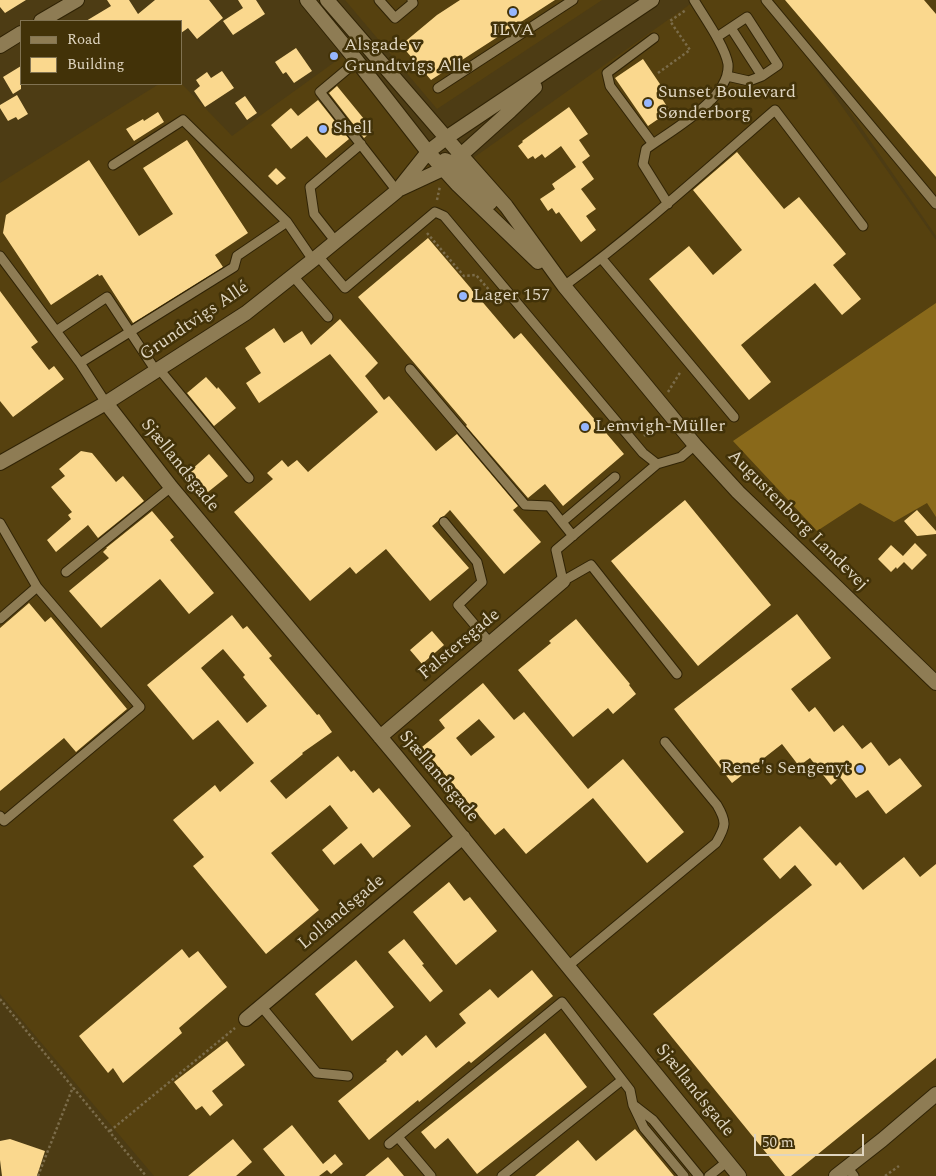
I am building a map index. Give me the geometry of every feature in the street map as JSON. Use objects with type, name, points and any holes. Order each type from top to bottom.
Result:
[{"type":"street","points":[[43,20],[77,0]]},
{"type":"street","points":[[307,0],[358,62],[452,162]]},
{"type":"street","points":[[327,0],[436,145]]},
{"type":"street","name":"Grundtvigs Allé","points":[[0,463],[106,404],[246,313],[397,191],[436,145],[652,0]]},
{"type":"street","points":[[0,46],[20,34]]},
{"type":"street","name":"Grundtvigs Allé","points":[[397,191],[452,162],[510,111],[557,64]]},
{"type":"street","name":"Augustenborg Landevej","points":[[436,145],[452,162],[506,206],[564,286],[694,445],[738,492],[936,683]]},
{"type":"street","name":"Augustenborg Landevej","points":[[452,162],[458,185],[564,286]]},
{"type":"street","name":"Sjællandsgade","points":[[106,404],[171,487],[463,837],[739,1176]]},
{"type":"street","name":"Falstersgade","points":[[380,737],[563,581]]},
{"type":"street","name":"Lollandsgade","points":[[246,1019],[463,837]]},
{"type":"street","points":[[846,1173],[936,1094]]},
{"type":"lane","points":[[379,0],[395,18],[413,3],[412,0]]},
{"type":"lane","points":[[438,88],[573,0]]},
{"type":"lane","points":[[668,204],[643,164],[646,149],[705,108],[727,76],[728,63],[717,37],[694,0]]},
{"type":"lane","points":[[766,0],[936,204]]},
{"type":"lane","points":[[717,37],[747,17],[778,64],[762,76],[749,81],[727,76]]},
{"type":"lane","points":[[730,28],[762,76]]},
{"type":"lane","points":[[653,144],[610,86],[607,73],[654,38]]},
{"type":"lane","points":[[358,62],[320,92],[397,191]]},
{"type":"lane","points":[[564,286],[602,259],[668,204],[775,110],[863,226]]},
{"type":"lane","points":[[113,164],[183,120],[286,222],[316,258],[345,288],[434,212],[444,216],[635,444],[657,464]]},
{"type":"lane","points":[[336,242],[314,214],[310,187],[361,144]]},
{"type":"lane","points":[[80,363],[234,267],[237,256],[286,222]]},
{"type":"lane","points":[[0,256],[80,363],[106,404]]},
{"type":"lane","points":[[602,259],[734,417]]},
{"type":"lane","points":[[293,276],[328,318]]},
{"type":"lane","points":[[56,331],[107,297],[157,370],[249,478]]},
{"type":"lane","points":[[410,369],[526,505],[549,506],[573,536]]},
{"type":"lane","points":[[677,674],[591,565],[563,581],[556,550],[657,464],[682,457],[694,445]]},
{"type":"lane","points":[[562,522],[615,477]]},
{"type":"lane","points":[[66,572],[171,487]]},
{"type":"lane","points":[[444,522],[477,562],[482,582],[458,604],[490,643]]},
{"type":"lane","points":[[0,523],[37,587],[140,707],[4,821],[0,816]]},
{"type":"lane","points":[[0,618],[37,587]]},
{"type":"lane","points":[[568,966],[716,843],[722,832],[723,816],[717,805],[665,742]]},
{"type":"lane","points":[[389,1144],[562,1002],[630,1090],[633,1105],[644,1128],[684,1176]]},
{"type":"lane","points":[[261,1006],[317,1073],[348,1076]]},
{"type":"lane","points":[[502,1176],[622,1080]]},
{"type":"lane","points":[[633,1105],[653,1120],[699,1176]]},
{"type":"lane","points":[[398,1137],[431,1176]]},
{"type":"lane","points":[[709,1176],[728,1161]]},
{"type":"path","points":[[658,73],[690,50],[670,21]]},
{"type":"path","points":[[427,233],[464,276],[476,275],[501,304]]},
{"type":"path","points":[[661,404],[688,361]]},
{"type":"path","points":[[635,444],[655,427]]},
{"type":"path","points":[[0,999],[146,1176]]},
{"type":"path","points":[[110,1131],[246,1019]]},
{"type":"path","points":[[38,1176],[72,1087]]},
{"type":"path","points":[[885,1176],[899,1166]]},
{"type":"shaded area","points":[[345,0],[602,0],[437,109]]},
{"type":"shaded area","points":[[696,0],[767,0],[936,240],[936,1176],[154,1176],[0,994],[0,183],[157,85],[182,84],[232,136],[350,51],[452,173]]},
{"type":"shaded area","points":[[773,0],[936,0],[936,236]]},
{"type":"shaded area","points":[[936,303],[936,517],[927,503],[894,522],[860,503],[817,531],[733,441]]},
{"type":"building","points":[[0,0],[26,0],[5,13],[0,7]]},
{"type":"building","points":[[107,0],[129,0],[138,14],[155,0],[209,0],[223,18],[197,39],[188,28],[182,32],[182,20],[88,20],[111,6]]},
{"type":"building","points":[[238,0],[256,0],[265,14],[233,35],[223,21],[243,8]]},
{"type":"building","points":[[460,0],[555,0],[431,80],[401,45],[437,15]]},
{"type":"building","points":[[785,0],[924,0],[936,14],[936,177]]},
{"type":"building","points":[[296,48],[312,71],[294,83],[286,72],[283,74],[275,62]]},
{"type":"building","name":"Sunset Boulevard Sønderborg","points":[[643,59],[662,87],[657,91],[670,111],[648,126],[615,78]]},
{"type":"building","points":[[20,67],[21,89],[13,94],[3,77]]},
{"type":"building","points":[[222,71],[234,88],[205,107],[194,91],[200,86],[196,80],[207,72],[211,78]]},
{"type":"building","points":[[337,86],[373,130],[364,138],[329,93]]},
{"type":"building","points":[[17,95],[28,114],[18,120],[16,117],[8,121],[0,105]]},
{"type":"building","points":[[245,96],[257,113],[247,120],[235,103]]},
{"type":"building","points":[[318,100],[349,139],[326,158],[307,136],[291,149],[271,125],[291,108],[298,116]]},
{"type":"building","points":[[569,107],[588,134],[579,140],[590,156],[582,162],[594,179],[581,189],[596,209],[586,216],[596,230],[581,242],[559,212],[556,214],[552,208],[548,211],[540,199],[555,189],[552,184],[576,167],[561,146],[545,158],[542,154],[535,159],[533,156],[528,159],[518,146],[522,141]]},
{"type":"building","points":[[158,112],[164,122],[134,141],[126,129]]},
{"type":"building","points":[[187,140],[248,233],[215,255],[223,267],[133,323],[102,275],[99,276],[98,274],[51,305],[3,233],[6,215],[89,160],[139,236],[173,214],[143,168]]},
{"type":"building","points":[[737,152],[784,209],[799,197],[846,254],[833,265],[861,299],[842,315],[815,283],[741,345],[771,382],[749,400],[649,279],[689,246],[713,275],[742,250],[693,190]]},
{"type":"building","points":[[276,168],[286,178],[277,185],[268,176]]},
{"type":"building","points":[[428,238],[514,339],[521,333],[624,454],[563,506],[545,484],[528,498],[358,297]]},
{"type":"building","points":[[0,291],[38,342],[31,347],[49,370],[54,366],[64,379],[13,417],[0,401]]},
{"type":"building","points":[[340,319],[378,363],[365,376],[384,400],[389,396],[436,451],[457,434],[518,506],[513,510],[541,542],[504,574],[450,510],[432,526],[469,568],[430,601],[386,549],[356,574],[350,567],[310,601],[234,512],[273,479],[267,473],[282,460],[288,467],[297,460],[308,472],[378,412],[330,354],[259,403],[246,383],[261,373],[245,348],[274,328],[284,343],[302,331],[311,345]]},
{"type":"building","points":[[206,377],[217,389],[218,387],[236,408],[214,426],[187,393]]},
{"type":"building","points":[[81,451],[92,453],[116,482],[123,476],[144,501],[98,538],[88,525],[56,552],[47,540],[71,519],[68,515],[72,512],[51,487],[65,476],[59,469]]},
{"type":"building","points":[[209,454],[228,476],[208,492],[190,471]]},
{"type":"building","points":[[685,500],[771,605],[698,666],[611,561]]},
{"type":"building","points":[[917,510],[936,531],[936,534],[917,536],[904,521]]},
{"type":"building","points":[[152,511],[174,537],[170,540],[214,593],[189,614],[160,579],[101,628],[69,591],[109,558],[103,552],[106,548]]},
{"type":"building","points":[[915,543],[927,555],[912,570],[904,562],[891,572],[878,559],[891,545],[903,556]]},
{"type":"building","points":[[29,603],[45,622],[51,617],[127,709],[76,752],[64,738],[0,791],[0,628]]},
{"type":"building","points":[[797,614],[831,658],[791,689],[809,712],[815,707],[834,732],[843,725],[862,749],[871,742],[889,766],[900,758],[922,786],[886,814],[868,790],[856,798],[840,777],[831,785],[810,758],[799,766],[782,744],[732,783],[674,709]]},
{"type":"building","points":[[232,615],[243,629],[247,626],[272,656],[269,658],[317,715],[319,714],[332,732],[302,753],[270,781],[286,799],[338,756],[351,772],[354,770],[373,793],[379,788],[411,826],[373,858],[361,843],[334,865],[322,850],[348,828],[330,805],[271,853],[319,910],[266,954],[193,866],[204,857],[173,820],[215,785],[220,792],[254,763],[218,720],[193,740],[147,685]],"holes":[[[223,649],[245,675],[243,677],[267,706],[247,723],[201,668]]]},
{"type":"building","points":[[576,619],[630,684],[636,694],[613,714],[608,708],[573,737],[518,670],[551,643],[549,641]]},
{"type":"building","points":[[432,631],[444,645],[422,664],[410,650]]},
{"type":"building","points":[[483,683],[514,720],[524,712],[588,789],[623,759],[684,832],[647,863],[593,798],[526,854],[504,828],[495,835],[422,747],[445,728],[439,720]],"holes":[[[479,719],[495,737],[471,756],[456,738]]]},
{"type":"building","points":[[800,826],[836,866],[840,862],[863,890],[904,857],[920,877],[936,864],[936,1058],[791,1176],[785,1176],[653,1014],[812,885],[795,865],[780,879],[763,859]]},
{"type":"building","points":[[449,882],[464,901],[470,897],[497,931],[456,965],[413,912]]},
{"type":"building","points":[[404,939],[443,991],[430,1002],[388,952]]},
{"type":"building","points":[[182,949],[189,958],[198,951],[227,987],[179,1028],[182,1033],[123,1083],[113,1068],[108,1073],[79,1036]]},
{"type":"building","points":[[356,960],[394,1007],[352,1041],[315,994]]},
{"type":"building","points":[[532,970],[553,996],[471,1063],[469,1061],[369,1140],[338,1101],[387,1061],[397,1050],[402,1056],[426,1035],[436,1048],[466,1023],[459,1014],[490,989],[498,998]]},
{"type":"building","points":[[545,1033],[587,1087],[477,1174],[448,1138],[435,1149],[421,1132]]},
{"type":"building","points":[[227,1041],[245,1065],[212,1091],[223,1105],[210,1116],[202,1106],[196,1110],[174,1082]]},
{"type":"building","points":[[292,1125],[323,1164],[335,1154],[343,1164],[331,1174],[327,1170],[319,1176],[285,1176],[263,1149]]},
{"type":"building","points":[[635,1129],[674,1176],[535,1176],[578,1140],[596,1161]]},
{"type":"building","points":[[10,1139],[45,1151],[37,1176],[2,1176],[0,1141]]},
{"type":"building","points":[[233,1139],[252,1162],[236,1176],[188,1176]]},
{"type":"building","points":[[388,1157],[404,1176],[365,1176]]},
{"type":"place","name":"ILVA","points":[[513,12]]},
{"type":"place","name":"Alsgade v Grundtvigs Alle","points":[[334,56]]},
{"type":"place","name":"Sunset Boulevard Sønderborg","points":[[648,103]]},
{"type":"place","name":"Shell","points":[[323,129]]},
{"type":"place","name":"Lager 157","points":[[463,296]]},
{"type":"place","name":"Lemvigh-Müller","points":[[585,427]]},
{"type":"place","name":"Rene's Sengenyt","points":[[860,769]]}]
